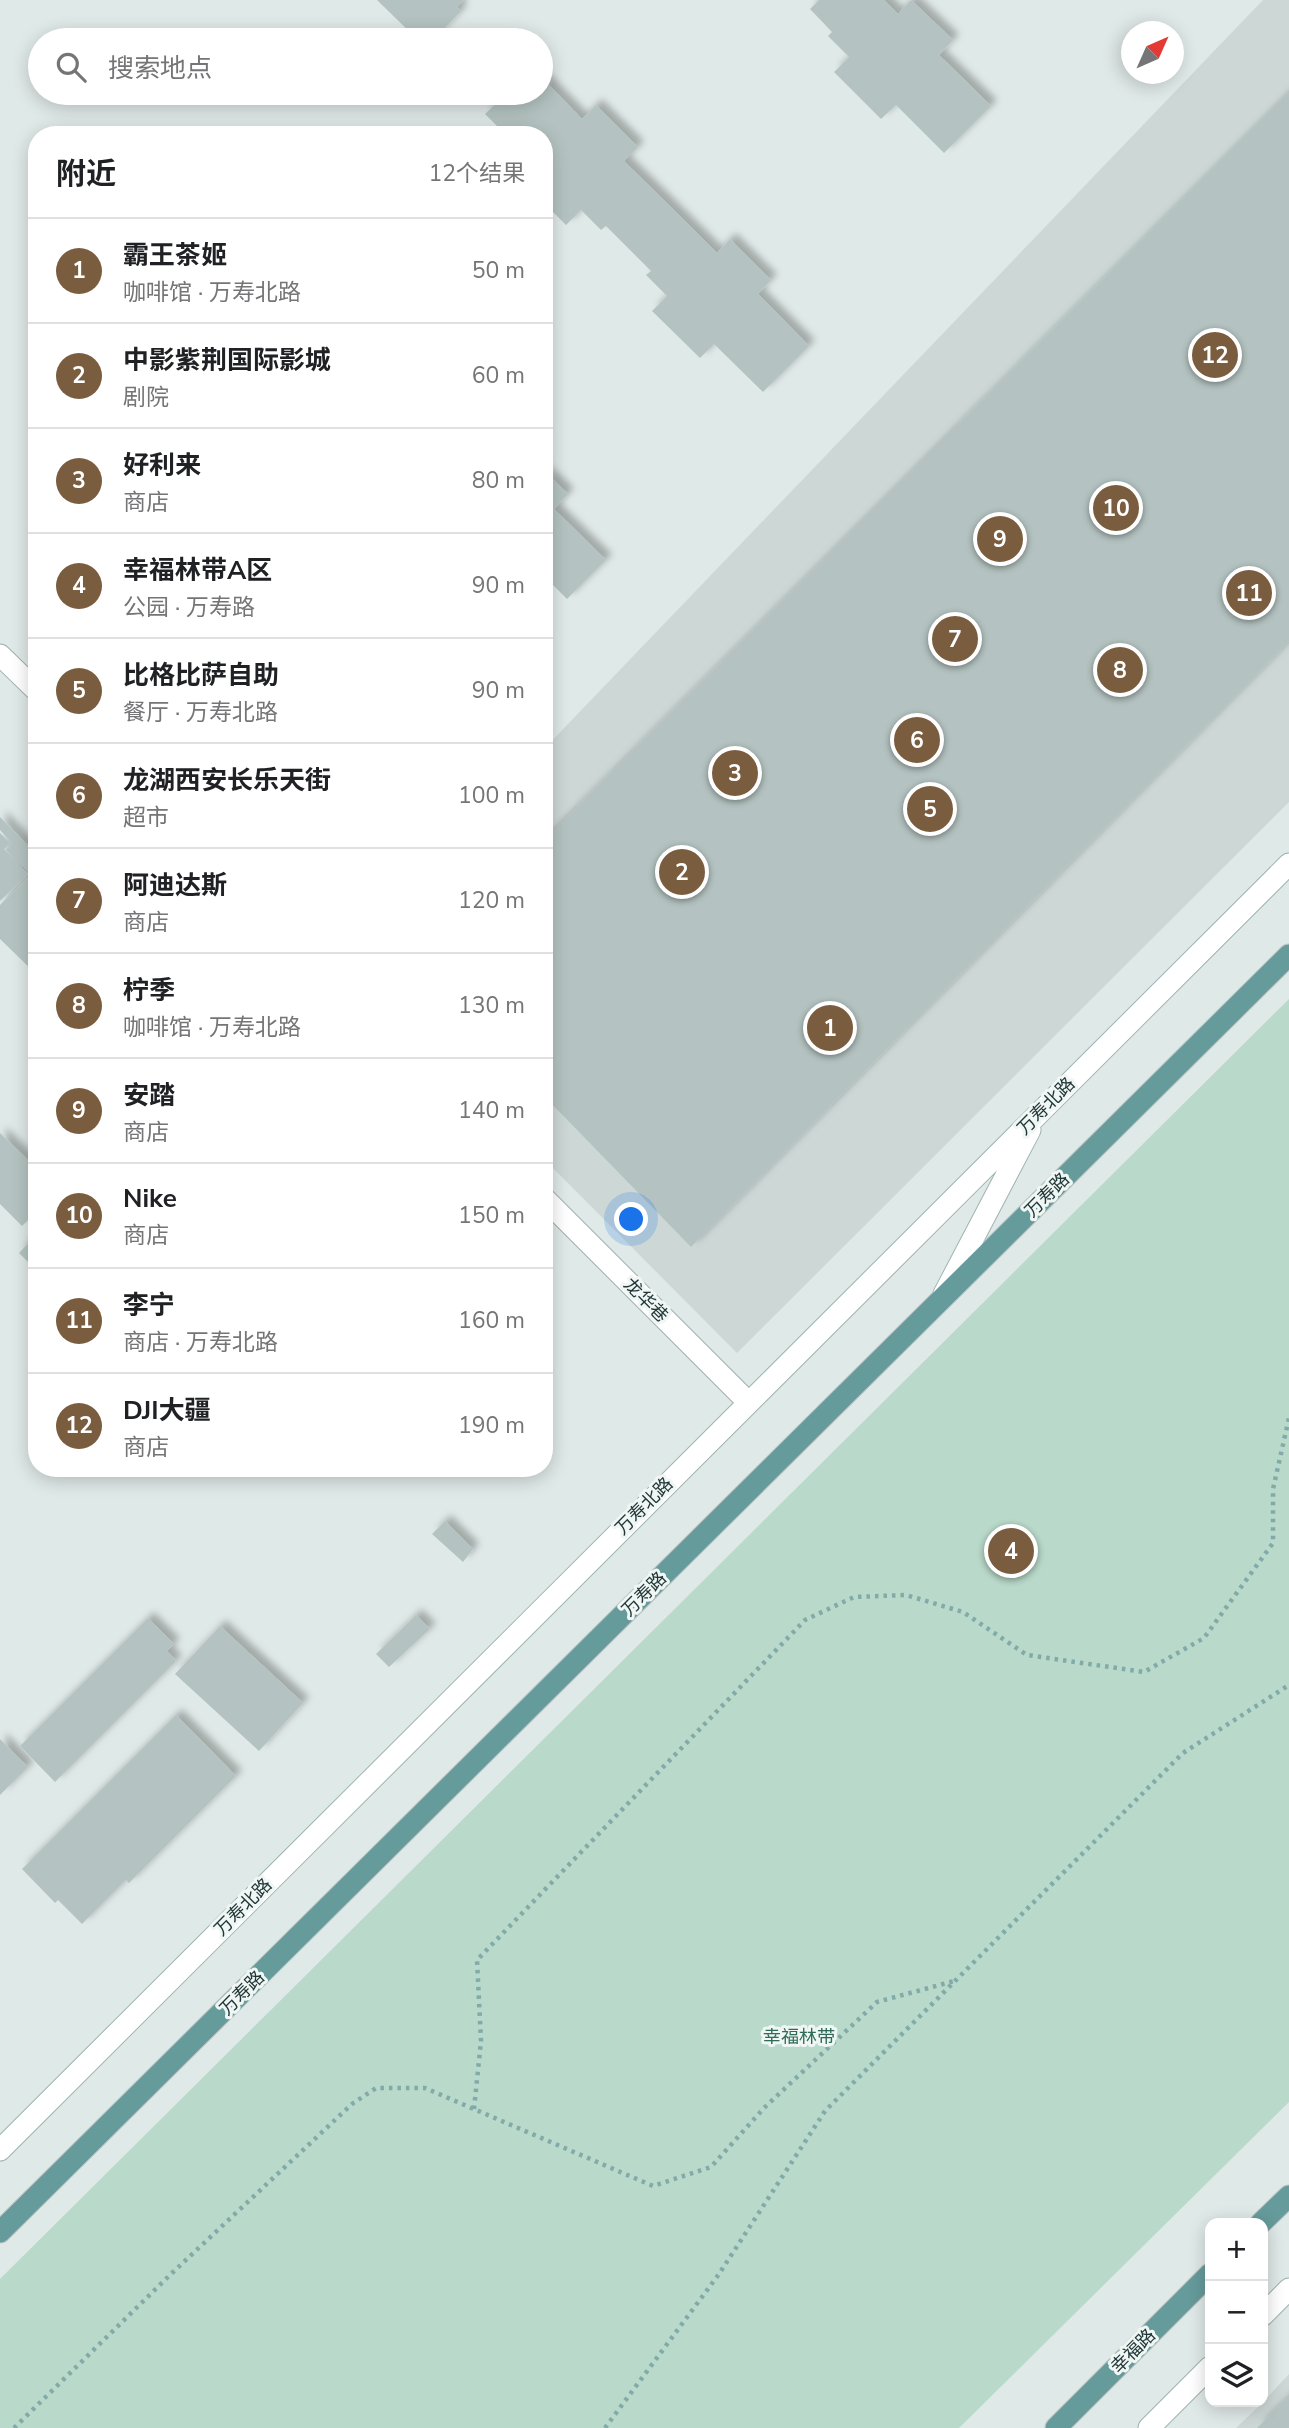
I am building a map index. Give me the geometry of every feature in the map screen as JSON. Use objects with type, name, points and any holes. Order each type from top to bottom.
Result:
[{"type":"main road","points":[[0,655],[28,682]]},
{"type":"main road","name":"万寿北路","points":[[0,2150],[1289,864]]},
{"type":"main road","name":"万寿路","points":[[0,2232],[1289,956]]},
{"type":"main road","points":[[941,1300],[1039,1112]]},
{"type":"main road","name":"龙华巷","points":[[553,1207],[748,1402]]},
{"type":"main road","points":[[1266,2218],[1289,2196]]},
{"type":"main road","name":"幸福路","points":[[1056,2428],[1205,2279]]},
{"type":"main road","points":[[1268,2310],[1289,2289]]},
{"type":"main road","points":[[1149,2428],[1205,2372]]},
{"type":"path","points":[[474,2109],[481,2041],[477,1960],[805,1620],[854,1597],[906,1595],[963,1612],[1027,1655],[1144,1672],[1205,1638],[1273,1543],[1273,1489],[1289,1418]]},
{"type":"path","points":[[605,2428],[719,2274],[825,2111],[1182,1753],[1289,1685]]},
{"type":"path","points":[[14,2428],[171,2274],[352,2104],[376,2088],[425,2088],[653,2186],[710,2167],[764,2108],[877,2002],[954,1981]]},
{"type":"shaded area","points":[[1263,0],[1289,0],[1289,802],[737,1353],[553,1168],[553,740]]},
{"type":"shaded area","points":[[1289,2374],[1289,2428],[1236,2428],[1258,2407],[1268,2407],[1268,2397]]},
{"type":"green space","name":"幸福林带","points":[[1289,999],[1289,2102],[959,2428],[0,2428],[0,2279]]},
{"type":"building","points":[[377,0],[464,0],[457,7],[461,11],[445,28],[406,28]]},
{"type":"building","points":[[819,0],[884,0],[898,14],[911,0],[953,40],[939,55],[991,106],[944,153],[896,105],[881,119],[834,72],[849,57],[828,36],[832,32],[810,9]]},
{"type":"building","points":[[553,89],[582,119],[596,105],[638,147],[624,161],[717,253],[730,239],[771,280],[758,294],[809,346],[763,392],[714,344],[700,358],[652,311],[667,296],[646,275],[651,271],[606,226],[601,230],[581,210],[566,225],[553,212],[553,126],[497,126],[485,114],[494,105],[553,105]]},
{"type":"building","points":[[1289,93],[1289,641],[691,1247],[553,1105],[553,831]]},
{"type":"building","points":[[553,480],[568,494],[554,509],[606,560],[567,599],[553,585]]},
{"type":"building","points":[[0,817],[28,846],[28,871],[6,850],[12,843],[0,830]]},
{"type":"building","points":[[0,833],[10,843],[4,849],[28,874],[0,901]]},
{"type":"building","points":[[28,877],[28,966],[0,939],[0,905]]},
{"type":"building","points":[[0,1133],[28,1160],[28,1220],[22,1226],[0,1204]]},
{"type":"building","points":[[28,1244],[28,1262],[19,1253]]},
{"type":"building","points":[[445,1521],[473,1549],[463,1562],[432,1534]]},
{"type":"building","points":[[416,1615],[430,1629],[389,1667],[376,1654]]},
{"type":"building","points":[[148,1618],[174,1644],[167,1651],[176,1661],[55,1782],[20,1746]]},
{"type":"building","points":[[220,1626],[303,1703],[259,1751],[175,1674]]},
{"type":"building","points":[[176,1715],[236,1776],[129,1883],[126,1880],[82,1924],[58,1900],[55,1903],[22,1869]]},
{"type":"building","points":[[0,1739],[28,1767],[0,1795]]},
{"type":"building","points":[[1289,2397],[1289,2428],[1257,2428]]},
{"type":"place","name":"DJI大疆","points":[[1215,355]]},
{"type":"place","name":"Nike","points":[[1116,508]]},
{"type":"place","name":"安踏","points":[[1000,539]]},
{"type":"place","name":"李宁","points":[[1249,593]]},
{"type":"place","name":"阿迪达斯","points":[[955,639]]},
{"type":"place","name":"柠季","points":[[1120,670]]},
{"type":"place","name":"龙湖西安长乐天街","points":[[917,740]]},
{"type":"place","name":"好利来","points":[[735,773]]},
{"type":"place","name":"比格比萨自助","points":[[930,809]]},
{"type":"place","name":"中影紫荆国际影城","points":[[682,872]]},
{"type":"place","name":"霸王茶姬","points":[[830,1028]]},
{"type":"place","name":"幸福林带A区","points":[[1011,1551]]}]
